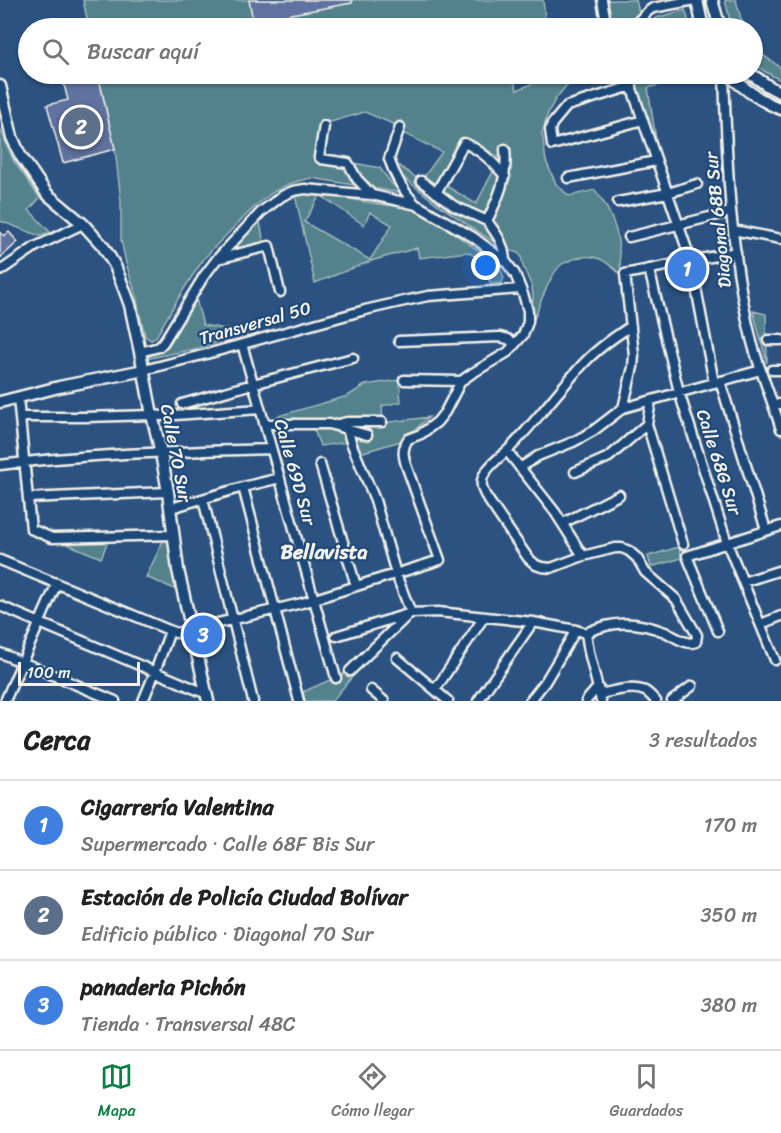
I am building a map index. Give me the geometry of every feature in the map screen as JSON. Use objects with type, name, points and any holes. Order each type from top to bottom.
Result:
[{"type":"street","points":[[602,0],[605,18]]},
{"type":"street","points":[[642,18],[653,8],[696,0],[701,18]]},
{"type":"street","points":[[712,0],[717,18]]},
{"type":"street","points":[[763,82],[781,93]]},
{"type":"street","name":"Diagonal 68B Sur","points":[[724,84],[730,212],[740,282],[752,340],[781,429]]},
{"type":"street","points":[[741,84],[767,103],[781,109]]},
{"type":"street","points":[[643,120],[552,145],[550,130],[552,124],[567,106],[632,86],[691,261],[717,382],[766,530]]},
{"type":"street","name":"Calle 70 Sur","points":[[0,87],[12,137],[20,155],[47,194],[83,224],[103,246],[116,266],[130,306],[161,453],[171,508],[178,570],[207,698]]},
{"type":"street","points":[[324,126],[321,159],[348,163],[357,179],[372,195]]},
{"type":"street","points":[[0,560],[173,632],[192,630],[314,600],[440,560],[403,455],[403,448],[408,439],[422,434],[437,422],[445,412],[461,381],[508,352],[523,335],[528,322],[528,311],[515,274],[505,261],[473,237],[417,205],[406,195],[395,176],[389,159],[400,127]]},
{"type":"street","points":[[436,193],[464,143],[493,161],[505,176]]},
{"type":"street","points":[[487,221],[499,197],[505,176],[505,149]]},
{"type":"street","points":[[568,178],[656,161]]},
{"type":"street","points":[[421,182],[454,206],[487,221],[505,249],[505,261]]},
{"type":"street","points":[[618,202],[668,193],[697,184]]},
{"type":"street","points":[[140,352],[159,347],[163,343],[194,291],[217,259],[261,212],[293,191],[306,189],[372,195],[417,205]]},
{"type":"street","points":[[629,237],[730,212]]},
{"type":"street","points":[[0,271],[35,248],[83,224]]},
{"type":"street","points":[[733,230],[781,239]]},
{"type":"street","points":[[217,259],[269,246],[280,292]]},
{"type":"street","points":[[623,408],[633,367],[634,347],[625,274],[736,252]]},
{"type":"street","name":"Calle 68G Sur","points":[[649,269],[679,392],[728,543],[775,660]]},
{"type":"street","name":"Transversal 50","points":[[0,402],[59,387],[144,370],[365,310],[428,296],[520,289]]},
{"type":"street","points":[[336,636],[411,613],[438,612],[533,622],[586,633],[616,623],[642,625],[690,644],[696,642],[697,635],[694,628],[676,599],[645,572],[637,558],[629,551],[615,548],[583,556],[556,567],[536,565],[528,558],[483,493],[482,478],[487,471],[584,363],[609,340],[631,326]]},
{"type":"street","points":[[399,341],[500,337],[515,344]]},
{"type":"street","points":[[768,340],[781,340]]},
{"type":"street","name":"Calle 69D Sur","points":[[242,344],[336,678]]},
{"type":"street","points":[[182,405],[353,358]]},
{"type":"street","points":[[520,468],[538,456],[593,431],[623,408],[761,370]]},
{"type":"street","points":[[404,380],[461,381]]},
{"type":"street","points":[[18,398],[31,529],[52,538],[174,535]]},
{"type":"street","points":[[651,401],[647,424],[683,544]]},
{"type":"street","points":[[20,417],[161,416],[260,409]]},
{"type":"street","points":[[335,425],[347,422],[382,422]]},
{"type":"street","points":[[264,424],[329,424],[367,435]]},
{"type":"street","points":[[575,472],[609,458],[647,424]]},
{"type":"street","points":[[347,429],[375,500],[396,574],[411,613]]},
{"type":"street","points":[[0,465],[161,453],[272,449]]},
{"type":"street","points":[[507,451],[563,523],[583,556]]},
{"type":"street","points":[[320,464],[356,586]]},
{"type":"street","points":[[171,508],[280,478]]},
{"type":"street","points":[[243,487],[299,701]]},
{"type":"street","points":[[28,498],[168,492]]},
{"type":"street","points":[[563,523],[619,495]]},
{"type":"street","points":[[203,499],[253,701]]},
{"type":"street","points":[[718,631],[687,556],[781,526]]},
{"type":"street","points":[[743,582],[781,570]]},
{"type":"street","points":[[5,700],[57,584]]},
{"type":"street","points":[[0,606],[155,672],[207,698]]},
{"type":"street","points":[[350,671],[411,613]]},
{"type":"street","points":[[761,624],[781,616]]},
{"type":"street","points":[[435,690],[484,617]]},
{"type":"street","points":[[478,701],[533,622]]},
{"type":"street","points":[[530,701],[545,682],[576,630]]},
{"type":"street","points":[[142,701],[173,632]]},
{"type":"street","points":[[586,633],[599,694]]},
{"type":"street","points":[[0,653],[115,701]]},
{"type":"street","points":[[397,658],[448,701]]},
{"type":"street","points":[[672,701],[692,686]]},
{"type":"street","points":[[586,701],[599,694],[630,689],[642,690],[656,701]]},
{"type":"street","points":[[370,690],[384,701]]},
{"type":"green space","points":[[83,0],[543,0],[545,18],[87,18]]},
{"type":"green space","points":[[605,0],[636,0],[640,17],[609,18]]},
{"type":"green space","points":[[725,0],[736,0],[741,18],[730,18]]},
{"type":"green space","points":[[685,10],[688,18],[656,18]]},
{"type":"green space","points":[[763,55],[781,68],[781,80],[763,70]]},
{"type":"green space","points":[[100,84],[515,84],[517,90],[532,84],[568,84],[556,98],[548,113],[542,133],[546,161],[556,184],[569,196],[595,190],[603,201],[616,230],[621,275],[599,258],[579,257],[562,264],[548,284],[531,328],[532,287],[521,256],[491,240],[437,204],[404,178],[395,163],[421,181],[442,152],[399,131],[400,127],[365,112],[320,125],[316,156],[380,168],[402,193],[312,178],[288,184],[270,194],[215,246],[197,268],[156,337],[151,340],[145,336],[121,240],[121,201],[115,149]],"holes":[[[468,138],[500,158],[476,204],[443,184]]]},
{"type":"green space","points":[[635,84],[663,84],[648,88],[658,152]]},
{"type":"green space","points":[[0,128],[13,160],[40,198],[29,210],[50,232],[40,236],[0,221]]},
{"type":"green space","points":[[324,193],[418,211],[499,265],[504,278],[502,283],[490,284],[486,263],[468,252],[419,258],[417,248],[371,261],[315,283],[295,195]],"holes":[[[320,195],[364,225],[370,212],[392,225],[370,260],[304,222]]]},
{"type":"green space","points":[[260,222],[264,243],[232,250]]},
{"type":"green space","points":[[196,299],[203,325],[247,333],[199,348],[150,358],[149,354],[161,351],[170,343]]},
{"type":"green space","points":[[753,311],[766,314],[767,363]]},
{"type":"green space","points":[[399,380],[401,402],[382,406],[383,423],[429,417],[404,440],[360,453],[355,441],[320,446],[313,427],[283,420],[278,416],[348,396],[365,385]]},
{"type":"green space","points":[[170,538],[175,589],[146,577],[164,539]]},
{"type":"green space","points":[[60,541],[108,541],[101,558]]},
{"type":"green space","points":[[679,547],[682,558],[651,567],[648,556]]},
{"type":"green space","points":[[350,671],[353,676],[332,701],[305,701],[303,692]]},
{"type":"building","points":[[249,0],[352,0],[352,3],[270,18],[252,18]]},
{"type":"building","points":[[64,84],[100,84],[115,149],[63,163],[47,105],[68,100]]},
{"type":"building","points":[[0,232],[4,236],[9,232],[18,242],[0,258]]},
{"type":"place","name":"Estación de Policía Ciudad Bolívar","points":[[81,127]]},
{"type":"place","name":"Cigarrería Valentina","points":[[687,269]]},
{"type":"place","name":"panaderia Pichón","points":[[203,635]]},
{"type":"district","name":"Bellavista","points":[[324,552]]}]
